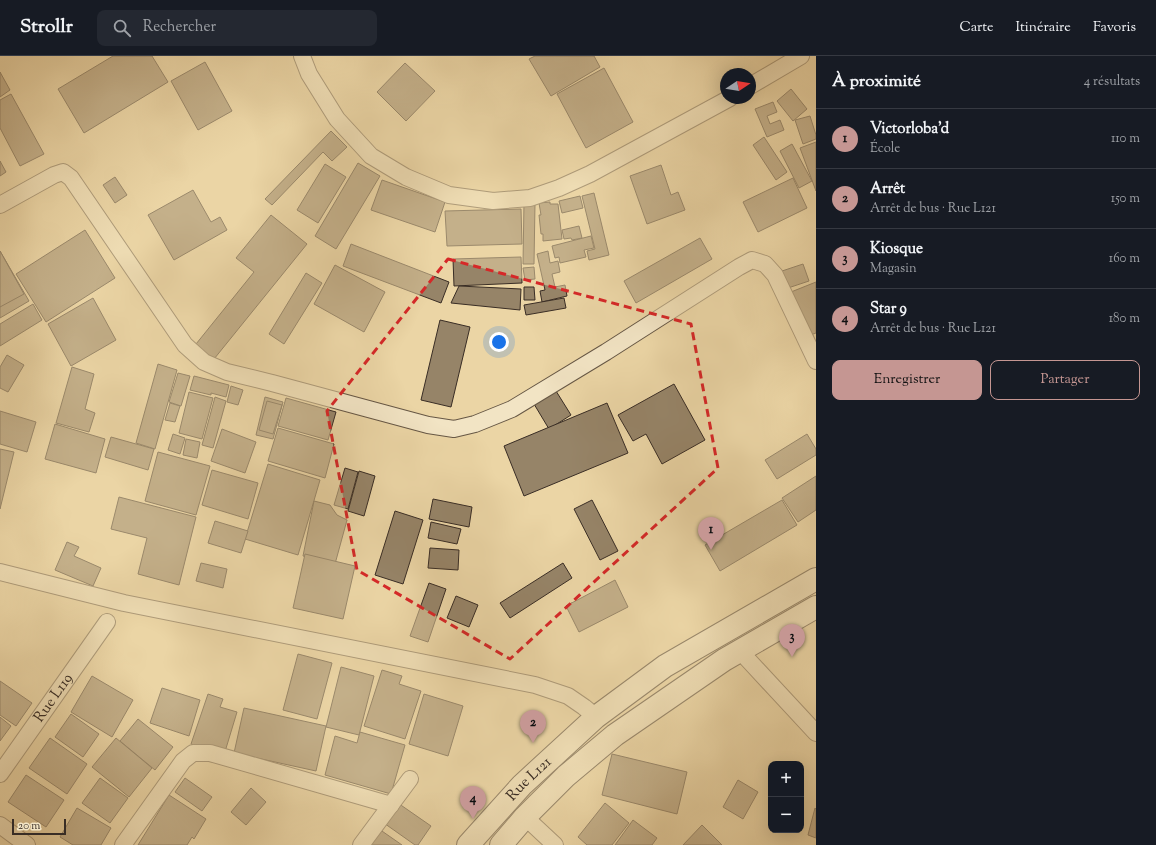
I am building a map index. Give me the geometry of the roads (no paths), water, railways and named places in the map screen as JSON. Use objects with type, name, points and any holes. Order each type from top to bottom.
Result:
[{"type":"main road","name":"Rue L121","points":[[468,845],[522,785],[596,717],[665,666],[816,579]]},
{"type":"main road","points":[[501,845],[525,817],[566,776],[615,735],[718,664],[816,607]]},
{"type":"street","points":[[302,56],[309,74],[337,119],[371,156],[406,177],[449,195],[493,201],[530,198],[559,188],[590,174],[720,103]]},
{"type":"street","points":[[756,82],[801,56]]},
{"type":"street","points":[[0,205],[54,175],[63,172],[71,178],[185,345],[204,362],[227,372],[428,426],[454,429],[475,424],[512,409],[752,260],[766,264],[775,275],[816,361]]},
{"type":"street","points":[[0,572],[124,603],[535,684],[568,696],[596,717]]},
{"type":"street","name":"Rue L119","points":[[0,774],[107,622]]},
{"type":"street","points":[[740,651],[816,733]]},
{"type":"street","points":[[123,845],[183,761],[193,753],[210,753],[391,805]]},
{"type":"street","points":[[361,845],[410,779]]},
{"type":"street","points":[[525,817],[555,845]]},
{"type":"street","points":[[0,825],[27,845]]},
{"type":"place","name":"Victorloba'd","points":[[711,550]]},
{"type":"place","name":"Kiosque","points":[[792,657]]},
{"type":"place","name":"Arrêt","points":[[533,743]]},
{"type":"place","name":"Star 9","points":[[473,819]]}]
